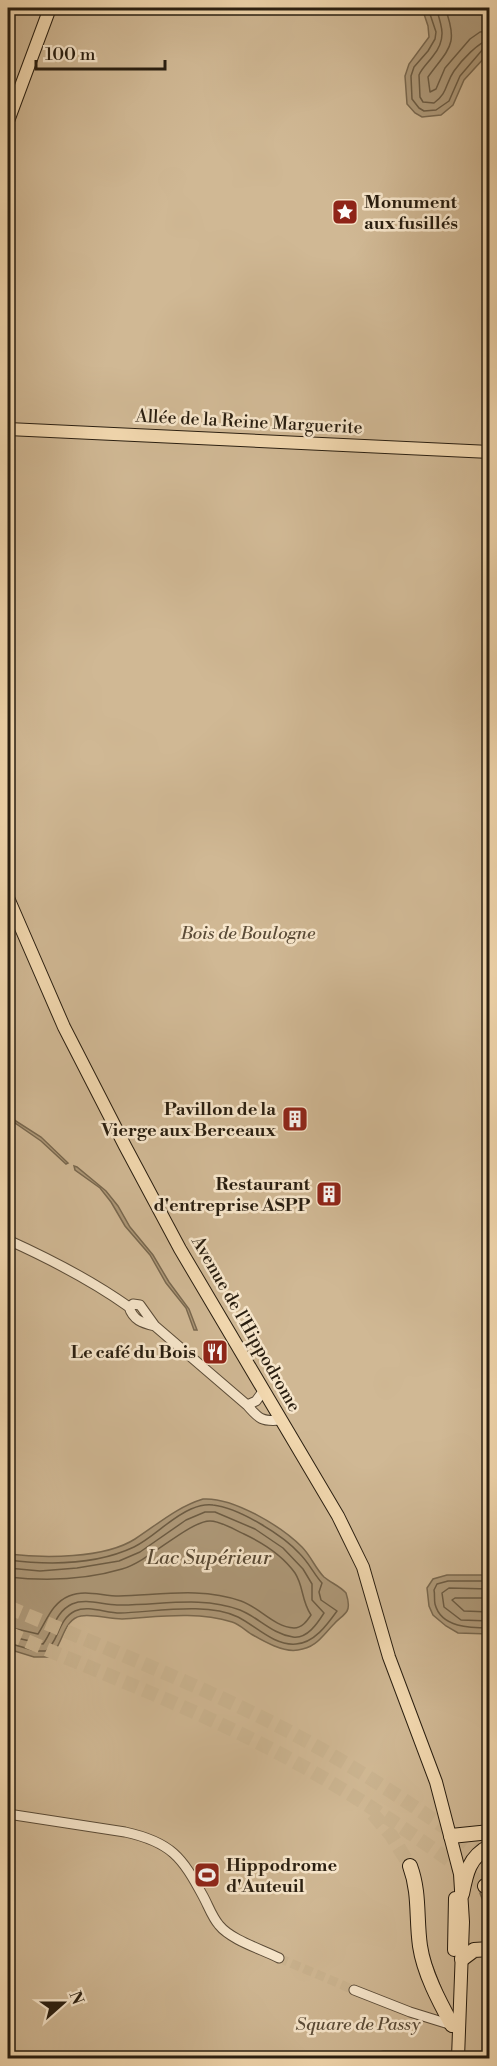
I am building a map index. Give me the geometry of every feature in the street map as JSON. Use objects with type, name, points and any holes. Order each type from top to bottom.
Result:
[{"type":"highway","points":[[451,1836],[489,1832]]},
{"type":"highway","points":[[462,1894],[469,1863],[489,1846]]},
{"type":"highway","points":[[410,1866],[417,1894],[422,1957],[452,2025]]},
{"type":"highway","points":[[462,1959],[474,1950],[489,1949]]},
{"type":"main road","points":[[8,121],[50,8]]},
{"type":"main road","name":"Allée de la Reine Marguerite","points":[[8,429],[489,452]]},
{"type":"main road","name":"Avenue de l'Hippodrome","points":[[8,898],[64,1027],[180,1249],[352,1539],[363,1567],[395,1675],[436,1782],[455,1852]]},
{"type":"main road","points":[[455,1852],[462,1894],[462,1959],[455,2057]]},
{"type":"main road","points":[[455,1852],[452,2025],[455,2057]]},
{"type":"street","points":[[8,1240],[46,1257],[95,1284],[129,1307],[133,1304],[140,1305],[154,1326],[247,1405],[259,1418],[268,1421],[281,1420]]},
{"type":"street","points":[[247,1405],[256,1401],[264,1390]]},
{"type":"street","points":[[8,1814],[125,1832],[159,1843],[182,1860],[219,1925],[246,1943],[279,1958]]},
{"type":"street","points":[[354,1990],[410,2012],[452,2025]]},
{"type":"street","points":[[369,2058],[384,2056],[455,2057]]},
{"type":"green space","name":"Bois de Boulogne","points":[[8,8],[489,8],[490,1878],[480,1893],[483,1901],[489,1905],[489,2058],[8,2058]],"holes":[[[409,1881],[428,1955],[445,1998],[413,1936]]]},
{"type":"water","points":[[422,8],[489,8],[489,49],[485,57],[464,80],[453,105],[441,115],[422,117],[407,104],[405,76],[409,64],[429,37]]},
{"type":"water","points":[[8,1116],[41,1137],[68,1163],[66,1164]]},
{"type":"water","points":[[74,1166],[106,1191],[118,1206],[130,1227],[153,1255],[189,1309],[197,1330],[194,1330],[186,1308],[166,1283],[150,1255],[125,1226],[111,1202],[100,1188],[75,1170]]},
{"type":"water","name":"Lac Supérieur","points":[[203,1499],[242,1508],[282,1530],[302,1547],[324,1577],[346,1593],[349,1605],[347,1611],[314,1644],[304,1649],[286,1650],[261,1640],[235,1623],[204,1617],[122,1619],[81,1616],[70,1623],[57,1648],[48,1657],[34,1657],[8,1649],[8,1554],[73,1556],[122,1546],[176,1511]]},
{"type":"water","points":[[447,1575],[489,1575],[489,1634],[458,1633],[433,1615],[429,1606],[427,1588],[433,1579]]},
{"type":"tunnel","points":[[8,1607],[256,1714],[342,1761],[490,1859]]},
{"type":"tunnel","points":[[8,1633],[183,1707],[286,1757],[388,1818],[485,1886]]},
{"type":"tunnel","points":[[373,1814],[391,1835],[410,1866]]},
{"type":"tunnel","points":[[279,1958],[354,1990]]},
{"type":"place","name":"Monument aux fusillés","points":[[345,212]]},
{"type":"place","name":"Pavillon de la Vierge aux Berceaux","points":[[295,1119]]},
{"type":"place","name":"Restaurant d'entreprise ASPP","points":[[329,1194]]},
{"type":"place","name":"Le café du Bois","points":[[215,1352]]},
{"type":"place","name":"Hippodrome d'Auteuil","points":[[207,1875]]},
{"type":"park label","name":"Square de Passy","points":[[358,2024]]}]
